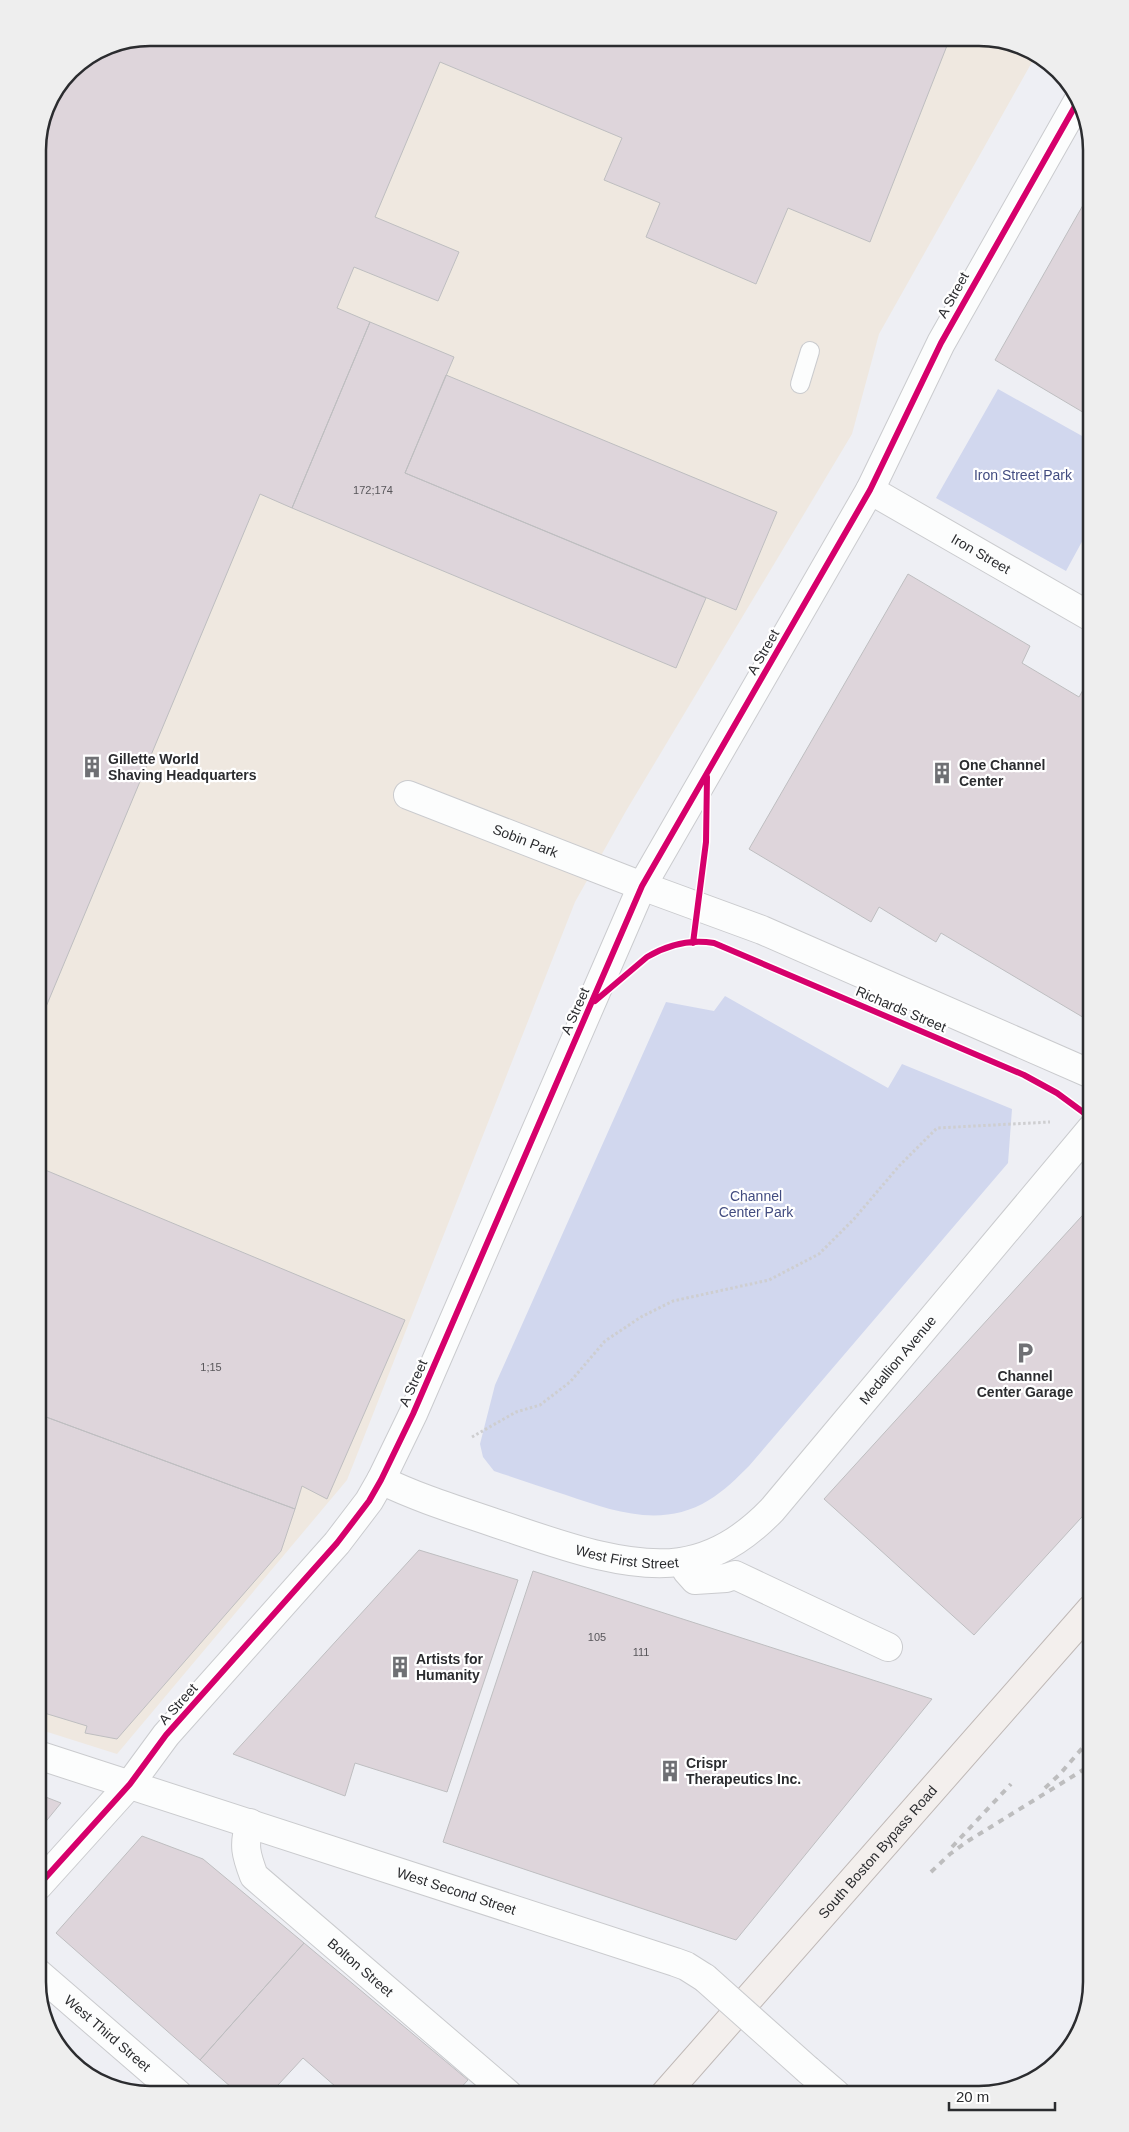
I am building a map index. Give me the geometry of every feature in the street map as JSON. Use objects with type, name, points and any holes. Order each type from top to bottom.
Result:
[{"type":"main road","name":"A Street","points":[[46,1877],[130,1784],[166,1735],[318,1567],[354,1523],[382,1480],[425,1387],[642,886],[870,490],[940,343],[1074,108]]},
{"type":"main road","name":"Iron Street","points":[[870,490],[1083,608]]},
{"type":"main road","name":"Sobin Park","points":[[408,795],[642,886]]},
{"type":"main road","name":"Richards Street","points":[[642,886],[762,930],[1083,1068]]},
{"type":"main road","name":"Medallion Avenue","points":[[682,1562],[727,1546],[750,1530],[772,1510],[1083,1139]]},
{"type":"main road","name":"West First Street","points":[[382,1480],[438,1504],[556,1543],[632,1561],[666,1564],[682,1562],[695,1580],[726,1578],[736,1575],[888,1647]]},
{"type":"main road","name":"South Boston Bypass Road","points":[[672,2086],[1083,1619]]},
{"type":"main road","name":"West Second Street","points":[[46,1758],[130,1784],[686,1966],[705,1978],[827,2086]]},
{"type":"main road","name":"Bolton Street","points":[[250,1823],[246,1837],[246,1850],[254,1876],[499,2086]]},
{"type":"main road","name":"West Third Street","points":[[46,1980],[169,2086]]},
{"type":"lane","points":[[800,384],[810,351]]},
{"type":"path","points":[[472,1438],[516,1412],[540,1405],[570,1382],[605,1341],[640,1317],[673,1301],[768,1280],[819,1254],[854,1218],[899,1166],[937,1128],[1050,1122]]},
{"type":"shaded area","name":"Gillette World Shaving Headquarters","points":[[150,46],[986,46],[999,48],[1025,57],[1032,61],[879,334],[852,434],[626,811],[575,902],[347,1480],[117,1754],[46,1732],[46,143],[50,123],[57,104],[72,82],[92,64],[110,54],[130,48]]},
{"type":"green space","name":"Iron Street Park","points":[[998,389],[1083,437],[1083,540],[1066,571],[936,498]]},
{"type":"green space","name":"Channel Center Park","points":[[725,996],[888,1088],[902,1064],[1012,1109],[1008,1163],[749,1466],[735,1480],[709,1500],[691,1509],[673,1514],[638,1514],[602,1507],[494,1471],[483,1457],[480,1444],[495,1385],[666,1002],[714,1011]]},
{"type":"building","name":"Gillette World Shaving Headquarters","points":[[150,46],[947,46],[870,242],[788,208],[756,284],[646,237],[660,203],[604,180],[622,138],[440,62],[375,217],[459,252],[438,301],[354,267],[337,308],[370,322],[292,508],[260,494],[46,1007],[46,143],[54,110],[72,82],[92,64],[110,54],[130,48]]},
{"type":"building","points":[[1083,205],[1083,412],[995,360]]},
{"type":"building","points":[[370,322],[454,357],[405,473],[706,598],[676,668],[292,508]]},
{"type":"building","points":[[446,375],[777,512],[736,610],[405,473]]},
{"type":"building","name":"One Channel Center","points":[[908,574],[1030,646],[1022,663],[1079,697],[1083,690],[1083,1017],[941,933],[936,942],[879,907],[871,922],[749,849]]},
{"type":"building","points":[[46,1170],[405,1320],[327,1499],[302,1486],[295,1509],[46,1417]]},
{"type":"building","name":"Channel Center Garage","points":[[1083,1215],[1083,1516],[974,1635],[824,1499]]},
{"type":"building","points":[[46,1417],[295,1509],[281,1551],[117,1739],[85,1733],[87,1726],[46,1714]]},
{"type":"building","name":"Artists for Humanity","points":[[419,1550],[518,1580],[447,1792],[355,1763],[345,1796],[233,1754]]},
{"type":"building","name":"Crispr Therapeutics Inc.","points":[[533,1571],[932,1699],[736,1940],[443,1842]]},
{"type":"building","points":[[46,1797],[61,1803],[46,1821]]},
{"type":"building","points":[[142,1836],[203,1859],[304,1943],[200,2060],[56,1933]]},
{"type":"building","points":[[304,1943],[468,2080],[462,2086],[335,2086],[303,2058],[279,2086],[230,2086],[200,2060]]},
{"type":"railway","points":[[1045,1788],[1083,1747]]},
{"type":"railway","points":[[931,1872],[950,1854],[968,1841],[1083,1770]]},
{"type":"railway","points":[[952,1847],[1011,1784]]},
{"type":"cycle path","points":[[46,1877],[130,1784],[166,1735],[337,1543],[369,1501],[413,1414],[642,886],[870,490],[941,343],[1074,108]]},
{"type":"cycle path","points":[[693,943],[706,842],[707,777]]},
{"type":"cycle path","points":[[595,1001],[647,957],[655,953],[679,944],[714,943],[1024,1075],[1057,1093],[1083,1112]]},
{"type":"place","name":"Gillette World Shaving Headquarters","points":[[92,767]]},
{"type":"place","name":"One Channel Center","points":[[942,773]]},
{"type":"place","name":"Channel Center Garage","points":[[1025,1353]]},
{"type":"place","name":"Artists for Humanity","points":[[400,1667]]},
{"type":"place","name":"Crispr Therapeutics Inc.","points":[[670,1771]]}]
